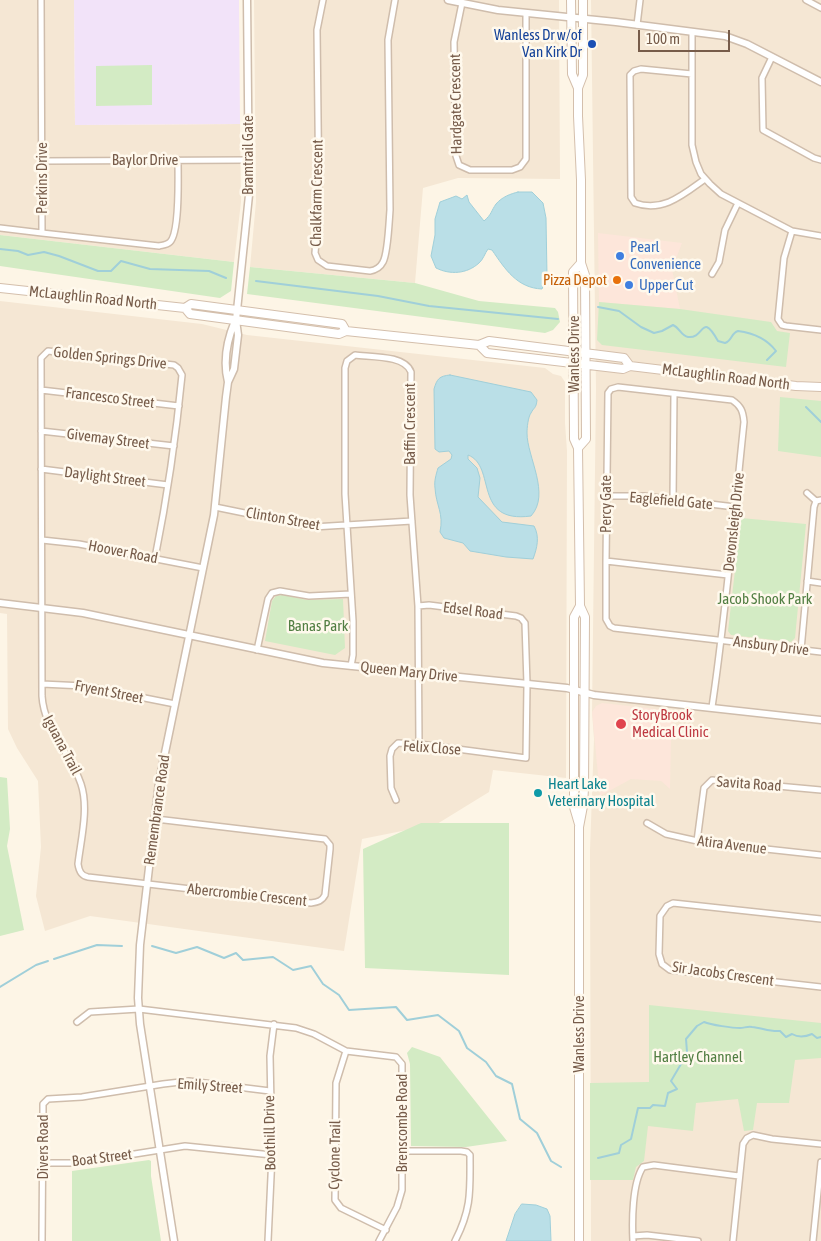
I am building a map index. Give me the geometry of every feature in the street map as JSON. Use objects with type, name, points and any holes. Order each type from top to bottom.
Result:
[{"type":"main road","name":"Wanless Drive","points":[[571,0],[572,74],[578,88]]},
{"type":"main road","name":"Wanless Drive","points":[[578,448],[586,439],[585,274],[581,263],[578,88],[583,75],[583,0]]},
{"type":"main road","name":"Wanless Drive","points":[[579,1241],[579,827],[584,797],[585,617],[580,606],[578,448],[574,438],[573,272],[581,263]]},
{"type":"main road","name":"McLaughlin Road North","points":[[0,288],[185,308],[191,304],[342,324],[346,330]]},
{"type":"main road","name":"McLaughlin Road North","points":[[185,308],[190,314],[339,334],[346,330],[479,344],[488,341],[586,353],[624,358],[630,366]]},
{"type":"main road","name":"McLaughlin Road North","points":[[479,344],[487,353],[574,364],[623,369],[630,366],[796,386],[821,387]]},
{"type":"main road","name":"Wanless Drive","points":[[579,827],[574,807],[574,617],[580,606]]},
{"type":"street","name":"Perkins Drive","points":[[41,0],[42,233],[159,246],[166,245],[174,236],[178,201],[178,160]]},
{"type":"street","name":"Bramtrail Gate","points":[[236,320],[248,209],[247,0]]},
{"type":"street","name":"Chalkfarm Crescent","points":[[323,0],[317,30],[319,206],[315,253],[318,260],[327,266],[370,271],[377,269],[383,263],[388,236],[390,210],[388,40],[395,0]]},
{"type":"street","points":[[448,0],[498,10],[715,34],[734,39],[821,82]]},
{"type":"street","points":[[637,25],[640,0]]},
{"type":"street","points":[[806,0],[821,8]]},
{"type":"street","name":"Hardgate Crescent","points":[[462,3],[454,42],[456,156],[459,165],[470,170],[512,170],[520,167],[526,159],[526,13]]},
{"type":"street","points":[[692,32],[693,152],[705,179],[718,191],[738,203],[792,231],[821,236]]},
{"type":"street","points":[[772,57],[766,66],[762,78],[763,130],[821,160]]},
{"type":"street","points":[[692,74],[641,70],[634,71],[630,75],[631,197],[635,203],[642,205],[663,205],[680,197],[705,179]]},
{"type":"street","name":"Baylor Drive","points":[[42,161],[248,160]]},
{"type":"street","points":[[712,274],[719,262],[725,230],[738,203]]},
{"type":"street","points":[[0,228],[42,233]]},
{"type":"street","points":[[792,231],[784,258],[778,319],[782,325],[821,330]]},
{"type":"street","name":"Remembrance Road","points":[[174,1241],[139,1009],[140,945],[159,782],[215,506],[228,382],[225,369],[230,334],[236,320]]},
{"type":"street","name":"Golden Springs Drive","points":[[41,608],[41,358],[44,353],[51,350],[174,365],[178,368],[182,376],[179,406],[155,558]]},
{"type":"street","name":"Baffin Crescent","points":[[351,666],[353,646],[352,594],[345,494],[345,368],[347,361],[355,355],[399,360],[406,363],[410,369],[412,520],[418,606],[419,744]]},
{"type":"street","name":"Percy Gate","points":[[674,394],[618,387],[608,393],[606,619],[610,626],[618,629],[720,640]]},
{"type":"street","name":"Francesco Street","points":[[41,390],[179,406]]},
{"type":"street","points":[[674,394],[674,500]]},
{"type":"street","name":"Devonsleigh Drive","points":[[674,394],[732,400],[744,412],[728,575],[712,707]]},
{"type":"street","name":"Givemay Street","points":[[41,431],[174,446]]},
{"type":"street","name":"Daylight Street","points":[[41,469],[168,484]]},
{"type":"street","points":[[801,650],[807,581],[818,501],[806,493]]},
{"type":"street","name":"Eaglefield Gate","points":[[606,496],[644,496],[735,507]]},
{"type":"street","name":"Clinton Street","points":[[215,506],[313,527],[412,520]]},
{"type":"street","name":"Hoover Road","points":[[42,540],[79,544],[203,568]]},
{"type":"street","points":[[606,561],[728,575]]},
{"type":"street","points":[[807,581],[821,583]]},
{"type":"street","points":[[258,650],[268,599],[272,593],[280,591],[309,596],[352,594]]},
{"type":"street","name":"Queen Mary Drive","points":[[0,604],[83,613],[323,663],[527,684],[630,700],[712,707],[821,720]]},
{"type":"street","name":"Edsel Road","points":[[418,606],[429,605],[521,618],[526,628],[527,684]]},
{"type":"street","name":"Iguana Trail","points":[[41,608],[42,706],[46,718],[82,786],[84,808],[78,864],[80,871],[88,877],[148,883]]},
{"type":"street","name":"Ansbury Drive","points":[[720,640],[821,652]]},
{"type":"street","name":"Fryent Street","points":[[42,684],[84,686],[175,704]]},
{"type":"street","name":"Felix Close","points":[[396,800],[391,788],[390,756],[392,749],[398,743],[526,758],[527,684]]},
{"type":"street","name":"Savita Road","points":[[697,841],[704,788],[712,780],[821,790]]},
{"type":"street","name":"Abercrombie Crescent","points":[[148,883],[311,902],[318,902],[325,895],[330,845],[324,839],[156,819]]},
{"type":"street","name":"Atira Avenue","points":[[647,823],[666,834],[697,841],[821,855]]},
{"type":"street","name":"Sir Jacobs Crescent","points":[[821,919],[674,903],[667,906],[660,916],[659,954],[662,964],[670,970],[821,987]]},
{"type":"street","name":"Brenscombe Road","points":[[77,1022],[90,1012],[139,1009],[296,1028],[314,1034],[346,1051],[396,1057],[401,1062],[401,1198],[379,1241]]},
{"type":"street","name":"Boothill Drive","points":[[268,1241],[272,1155],[270,1056],[274,1024]]},
{"type":"street","name":"Cyclone Trail","points":[[346,1051],[336,1083],[335,1200],[341,1208],[386,1230]]},
{"type":"street","name":"Emily Street","points":[[150,1086],[189,1081],[270,1091]]},
{"type":"street","name":"Divers Road","points":[[42,1241],[43,1104],[48,1099],[82,1097],[150,1086]]},
{"type":"street","points":[[733,1241],[742,1144],[747,1138],[753,1135],[821,1144]]},
{"type":"street","name":"Boat Street","points":[[43,1163],[78,1163],[193,1146],[272,1155]]},
{"type":"street","points":[[402,1151],[461,1151],[467,1152],[470,1155],[470,1201],[465,1221],[455,1241]]},
{"type":"street","points":[[813,1241],[821,1162]]},
{"type":"street","points":[[698,1241],[647,1235],[633,1239],[633,1210],[639,1173],[643,1167],[654,1165],[739,1176]]},
{"type":"shaded area","points":[[0,0],[74,0],[75,125],[240,124],[241,202],[234,262],[0,235]]},
{"type":"shaded area","points":[[74,0],[239,0],[240,124],[75,125]]},
{"type":"shaded area","points":[[254,0],[559,0],[560,179],[458,178],[423,188],[415,283],[250,267],[256,202]]},
{"type":"shaded area","points":[[591,0],[821,0],[821,1241],[591,1241],[590,850],[594,739],[592,712],[596,389]]},
{"type":"shaded area","points":[[598,233],[682,243],[672,269],[680,309],[599,302]]},
{"type":"shaded area","points":[[0,301],[202,324],[247,335],[545,368],[553,374],[561,376],[565,382],[567,451],[566,778],[493,770],[489,792],[437,824],[362,839],[344,951],[90,916],[45,931],[36,896],[41,847],[38,781],[17,748],[8,729],[7,614],[0,613]]},
{"type":"shaded area","points":[[602,703],[674,711],[671,738],[670,789],[661,781],[631,779],[600,796],[592,712],[596,706]]},
{"type":"green space","points":[[152,65],[152,105],[96,106],[96,66]]},
{"type":"green space","points":[[0,235],[234,262],[231,291],[220,298],[0,266]]},
{"type":"green space","points":[[250,267],[415,283],[479,301],[555,308],[560,322],[553,330],[545,333],[247,294]]},
{"type":"green space","points":[[599,302],[680,309],[771,322],[777,331],[790,333],[786,367],[602,345],[597,340]]},
{"type":"green space","points":[[780,397],[821,401],[821,457],[778,451]]},
{"type":"green space","name":"Jacob Shook Park","points":[[741,518],[806,524],[795,638],[791,642],[731,635],[728,631]]},
{"type":"green space","name":"Banas Park","points":[[282,595],[307,600],[343,599],[345,648],[335,655],[265,641],[272,601],[276,596]]},
{"type":"green space","points":[[0,777],[7,778],[10,829],[7,846],[24,930],[0,936]]},
{"type":"green space","points":[[421,823],[509,823],[509,975],[365,968],[363,849]]},
{"type":"green space","name":"Hartley Channel","points":[[649,1005],[821,1023],[821,1058],[795,1060],[789,1103],[757,1103],[753,1130],[744,1131],[738,1099],[696,1103],[693,1131],[648,1126],[644,1161],[636,1167],[633,1180],[590,1180],[590,1083],[649,1082]]},
{"type":"green space","points":[[412,1047],[440,1057],[507,1141],[466,1147],[411,1146],[410,1064],[407,1053]]},
{"type":"green space","points":[[151,1161],[151,1176],[161,1241],[72,1241],[72,1171]]},
{"type":"water","points":[[518,192],[532,192],[543,203],[546,218],[547,276],[542,289],[525,285],[512,276],[492,250],[488,249],[480,262],[464,271],[447,272],[436,268],[431,256],[435,235],[435,219],[440,202],[456,196],[462,199],[467,195],[469,202],[484,221],[498,202],[506,196]]},
{"type":"water","points":[[450,375],[531,392],[537,400],[529,417],[527,431],[528,443],[539,486],[537,507],[531,516],[513,516],[500,511],[488,493],[482,470],[477,461],[468,455],[468,459],[477,468],[480,478],[478,497],[502,522],[534,526],[537,542],[533,559],[470,551],[463,543],[444,538],[440,532],[441,520],[435,480],[438,468],[451,459],[452,455],[449,451],[439,452],[435,449],[434,389],[439,379]]},
{"type":"water","points":[[522,1204],[536,1205],[547,1209],[550,1216],[551,1241],[506,1241],[515,1214]]},
{"type":"waterway","points":[[0,249],[18,251],[28,255],[44,252],[98,271],[111,271],[121,261],[150,269],[209,271],[226,278]]},
{"type":"waterway","points":[[256,281],[378,296],[429,306],[558,319]]},
{"type":"waterway","points":[[598,307],[619,311],[641,327],[654,333],[673,325],[682,334],[693,337],[706,327],[713,332],[718,341],[725,343],[738,331],[749,333],[764,340],[776,351],[767,360]]},
{"type":"waterway","points":[[806,407],[821,422]]},
{"type":"waterway","points":[[54,959],[97,945],[122,946]]},
{"type":"waterway","points":[[152,946],[176,953],[197,947],[224,958],[236,953],[243,960],[273,957],[293,970],[311,966],[323,984],[339,995],[349,1010],[396,1007],[407,1020],[438,1015],[459,1031],[467,1048],[486,1062],[496,1076],[512,1084],[520,1119],[537,1133],[551,1161],[561,1167]]},
{"type":"waterway","points":[[0,987],[36,965],[48,961]]},
{"type":"waterway","points":[[598,1158],[619,1153],[621,1145],[631,1139],[638,1108],[650,1108],[653,1105],[665,1106],[668,1093],[677,1089],[671,1081],[681,1064],[679,1057],[687,1052],[686,1039],[697,1026],[704,1022],[727,1027],[751,1027],[780,1031],[786,1037],[792,1034],[802,1037],[812,1034],[817,1038],[821,1037]]},
{"type":"place","name":"Wanless Dr w/of Van Kirk Dr","points":[[592,44]]},
{"type":"place","name":"Pearl Convenience","points":[[620,256]]},
{"type":"place","name":"Pizza Depot","points":[[617,280]]},
{"type":"place","name":"Upper Cut","points":[[629,285]]},
{"type":"place","name":"StoryBrook Medical Clinic","points":[[621,724]]},
{"type":"place","name":"Heart Lake Veterinary Hospital","points":[[538,793]]}]
